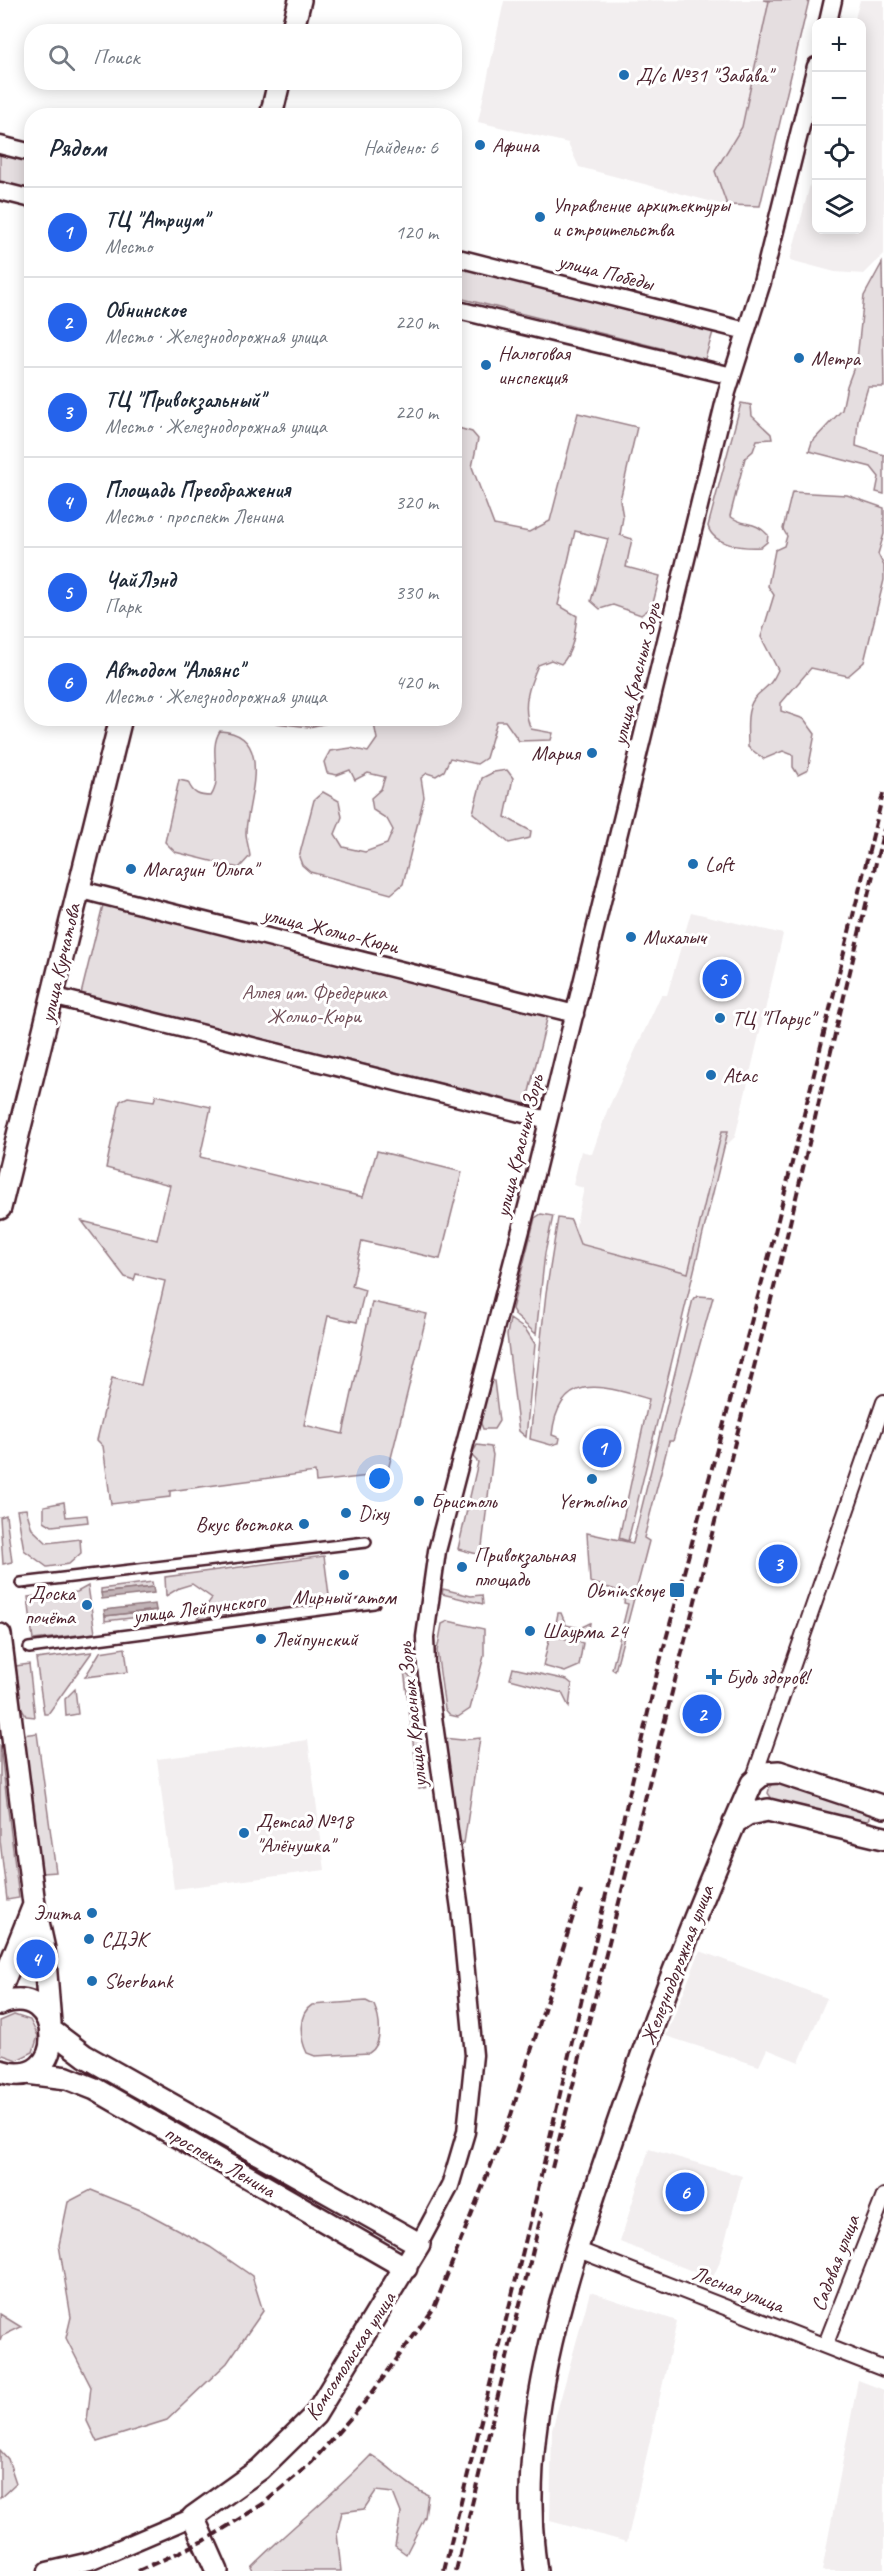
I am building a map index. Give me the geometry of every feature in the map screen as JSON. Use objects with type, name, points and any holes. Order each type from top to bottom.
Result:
[{"type":"main road","points":[[294,24],[300,0]]},
{"type":"main road","points":[[273,108],[277,90]]},
{"type":"main road","name":"улица Курчатова","points":[[0,1208],[119,726]]},
{"type":"main road","points":[[0,1635],[34,1904],[44,1949],[51,2027],[51,2049],[47,2057],[27,2073]]},
{"type":"main road","points":[[734,1823],[748,1814],[768,1810],[874,1836],[877,1818],[876,1803],[779,1772],[764,1773],[752,1783],[753,1796],[768,1810]]},
{"type":"main road","name":"Железнодорожная улица","points":[[531,2543],[534,2436],[544,2380],[576,2249],[632,2080],[752,1783]]},
{"type":"main road","points":[[0,1990],[34,1904]]},
{"type":"main road","name":"проспект Ленина","points":[[0,2004],[14,2000],[39,2008],[51,2027],[85,2056],[419,2244]]},
{"type":"main road","name":"проспект Ленина","points":[[0,2071],[18,2075],[27,2073],[67,2078],[95,2089],[406,2268]]},
{"type":"main road","name":"Комсомольская улица","points":[[193,2517],[260,2469],[315,2415],[419,2244]]},
{"type":"main road","points":[[193,2517],[217,2571]]},
{"type":"main road","points":[[524,2571],[531,2543]]},
{"type":"main road","points":[[531,2543],[536,2571]]},
{"type":"street","points":[[829,18],[834,0]]},
{"type":"street","name":"улица Красных Зорь","points":[[419,2244],[450,2186],[466,2132],[474,2055],[460,1909],[426,1667],[425,1637],[437,1551],[548,1120],[732,375],[762,282],[814,72]]},
{"type":"street","points":[[0,145],[24,151]]},
{"type":"street","points":[[0,191],[24,197]]},
{"type":"street","name":"улица Победы","points":[[462,259],[746,331]]},
{"type":"street","points":[[462,311],[732,375]]},
{"type":"street","name":"улица Жолио-Кюри","points":[[77,889],[574,1014]]},
{"type":"street","points":[[52,996],[548,1120]]},
{"type":"street","name":"Железнодорожная улица","points":[[752,1783],[884,1402]]},
{"type":"street","points":[[21,1583],[366,1542]]},
{"type":"street","name":"улица Лейпунского","points":[[29,1648],[374,1603]]},
{"type":"street","points":[[765,1749],[779,1772]]},
{"type":"street","name":"Садовая улица","points":[[825,2346],[884,2196]]},
{"type":"street","name":"Лесная улица","points":[[576,2249],[884,2369]]},
{"type":"street","name":"Комсомольская улица","points":[[47,2571],[90,2561],[193,2517]]},
{"type":"shaded area","name":"Д/с №31 \"Забава\"","points":[[775,0],[732,207],[579,167],[568,143],[478,122],[504,1]]},
{"type":"shaded area","points":[[860,0],[884,0],[884,254],[864,274],[835,272],[790,260],[812,177],[812,234],[866,234],[866,18],[855,18]]},
{"type":"shaded area","points":[[691,912],[783,934],[735,1137],[717,1154],[688,1273],[579,1244],[575,1229],[584,1188],[573,1185],[581,1151],[592,1154],[607,1111],[661,995],[667,995]]},
{"type":"shaded area","points":[[153,1587],[154,1593],[102,1599],[101,1593]]},
{"type":"shaded area","points":[[155,1604],[156,1610],[105,1616],[104,1610]]},
{"type":"shaded area","name":"Детсад №18 \"Алёнушка\"","points":[[308,1740],[325,1870],[174,1889],[157,1759]]},
{"type":"shaded area","points":[[700,1951],[827,1998],[799,2062],[767,2049],[759,2066],[666,2036]]},
{"type":"shaded area","points":[[649,2149],[742,2176],[719,2264],[712,2279],[620,2242]]},
{"type":"shaded area","points":[[590,2292],[677,2321],[627,2542],[550,2521],[552,2430]]},
{"type":"shaded area","points":[[858,2380],[884,2390],[884,2571],[822,2571]]},
{"type":"green space","points":[[763,0],[809,0],[760,206],[727,205],[715,171],[742,127],[769,1]]},
{"type":"green space","points":[[0,153],[24,159],[24,188],[0,182]]},
{"type":"green space","points":[[882,263],[884,387],[868,387],[858,420],[856,446],[884,455],[884,494],[876,492],[879,477],[871,467],[809,451],[812,442],[842,410],[847,386],[857,359],[864,296]]},
{"type":"green space","points":[[462,268],[713,332],[705,359],[462,299]]},
{"type":"green space","points":[[741,403],[751,405],[752,416],[771,434],[772,439],[757,440],[753,451],[745,458],[730,516],[740,522],[758,527],[768,535],[767,542],[761,547],[738,546],[722,542],[711,533],[708,526]]},
{"type":"green space","points":[[578,413],[637,427],[620,500],[623,517],[620,535],[632,539],[626,567],[660,576],[652,607],[641,615],[613,605],[600,609],[591,601],[608,539],[575,531],[558,605],[577,616],[573,642],[561,664],[551,660],[538,665],[526,705],[531,729],[553,733],[551,740],[519,741],[505,721],[497,721],[486,758],[477,764],[450,758],[444,771],[436,776],[427,773],[421,778],[424,797],[403,884],[391,894],[310,872],[302,865],[299,857],[314,800],[323,792],[339,801],[342,817],[335,834],[343,847],[365,852],[387,844],[393,830],[387,819],[373,810],[371,798],[381,789],[385,777],[368,773],[355,780],[350,770],[337,775],[327,773],[324,762],[330,751],[351,748],[368,752],[377,739],[374,726],[462,726],[462,429],[472,432],[478,439],[472,467],[494,525],[529,532],[550,521]]},
{"type":"green space","points":[[792,492],[847,495],[884,508],[884,534],[878,554],[884,566],[884,580],[864,662],[848,676],[811,668],[781,703],[781,711],[804,719],[815,734],[808,770],[798,775],[793,767],[793,755],[783,751],[764,759],[748,747],[748,716],[751,704],[769,685],[778,670],[761,637],[774,595],[768,586],[775,550],[784,546],[787,536],[783,529]]},
{"type":"green space","points":[[220,731],[237,735],[248,744],[253,756],[253,787],[246,832],[250,856],[239,868],[175,852],[165,842],[179,780],[188,782],[197,794],[211,796],[215,789],[215,747]]},
{"type":"green space","points":[[507,770],[513,778],[505,817],[531,831],[530,838],[509,843],[473,813],[482,778],[494,772]]},
{"type":"green space","name":"Аллея им. Фредерика Жолио-Кюри","points":[[103,905],[548,1015],[526,1104],[81,994]]},
{"type":"green space","points":[[156,1095],[211,1107],[200,1157],[363,1197],[377,1151],[462,1172],[440,1259],[362,1241],[352,1286],[365,1290],[357,1322],[328,1316],[304,1425],[343,1434],[372,1302],[427,1314],[387,1474],[316,1482],[315,1472],[170,1491],[170,1497],[111,1504],[103,1446],[97,1440],[112,1378],[141,1385],[165,1281],[136,1274],[134,1280],[125,1277],[82,1221],[157,1240],[170,1185],[106,1168],[120,1101],[128,1097],[154,1101]]},
{"type":"green space","points":[[722,1131],[728,1131],[628,1541],[619,1538],[649,1399],[600,1388],[586,1388],[574,1392],[564,1400],[556,1414],[552,1435],[560,1438],[559,1443],[551,1445],[530,1439],[546,1293],[558,1218],[571,1220],[580,1244],[688,1273]]},
{"type":"green space","points":[[541,1214],[553,1216],[545,1253],[536,1334],[516,1316],[512,1309],[535,1218]]},
{"type":"green space","points":[[698,1296],[713,1297],[673,1441],[669,1441],[644,1538],[649,1541],[615,1671],[612,1669],[628,1604],[624,1603],[625,1596],[622,1592],[590,1582],[587,1533],[633,1543],[693,1299]]},
{"type":"green space","points":[[510,1319],[526,1330],[535,1344],[526,1437],[519,1431],[518,1425],[507,1335]]},
{"type":"green space","points":[[491,1379],[494,1381],[499,1421],[494,1429],[483,1429],[480,1421]]},
{"type":"green space","points":[[477,1445],[491,1447],[493,1455],[481,1555],[458,1549],[478,1462],[471,1455]]},
{"type":"green space","points":[[64,1502],[66,1517],[87,1515],[88,1522],[52,1526],[44,1521],[44,1506]]},
{"type":"green space","points":[[26,1509],[32,1529],[47,1543],[80,1539],[81,1553],[69,1564],[47,1567],[24,1550],[17,1510]]},
{"type":"green space","points":[[6,1515],[12,1562],[3,1564],[0,1517]]},
{"type":"green space","points":[[324,1556],[330,1603],[197,1619],[212,1598],[192,1584],[179,1588],[166,1596],[165,1577]]},
{"type":"green space","points":[[152,1582],[153,1587],[101,1593],[101,1589]]},
{"type":"green space","points":[[88,1586],[95,1633],[33,1640],[28,1597],[77,1592]]},
{"type":"green space","points":[[443,1589],[471,1596],[482,1595],[483,1604],[442,1594]]},
{"type":"green space","points":[[156,1610],[157,1615],[105,1621],[105,1616]]},
{"type":"green space","points":[[558,1613],[561,1613],[566,1625],[580,1628],[590,1623],[588,1635],[555,1628]]},
{"type":"green space","points":[[448,1621],[484,1629],[484,1656],[470,1709],[458,1717],[450,1715],[445,1709],[437,1651],[442,1624]]},
{"type":"green space","points":[[550,1635],[583,1643],[579,1666],[565,1672],[543,1666]]},
{"type":"green space","points":[[125,1648],[128,1672],[85,1677],[100,1652]]},
{"type":"green space","points":[[92,1652],[48,1714],[44,1714],[36,1659]]},
{"type":"green space","points":[[29,1664],[35,1717],[26,1716],[21,1708],[16,1666]]},
{"type":"green space","points":[[513,1668],[567,1680],[572,1684],[569,1707],[562,1693],[510,1679]]},
{"type":"green space","points":[[404,1670],[414,1681],[428,1787],[419,1789]]},
{"type":"green space","points":[[75,1689],[78,1714],[66,1716],[65,1699]]},
{"type":"green space","points":[[37,1733],[56,1872],[42,1873],[40,1867],[23,1735]]},
{"type":"green space","points":[[443,1738],[462,1740],[480,1738],[464,1843],[457,1840]]},
{"type":"green space","points":[[0,1745],[19,1898],[7,1900],[0,1840]]},
{"type":"green space","points":[[775,1782],[870,1812],[870,1818],[865,1824],[774,1802],[768,1793],[770,1786]]},
{"type":"green space","points":[[366,2001],[374,2005],[378,2017],[379,2038],[374,2049],[369,2053],[315,2056],[307,2053],[301,2027],[307,2009],[312,2005]]},
{"type":"green space","points":[[14,2015],[30,2020],[38,2036],[33,2052],[17,2060],[0,2054],[0,2021]]},
{"type":"green space","points":[[91,2190],[143,2211],[210,2247],[252,2276],[263,2311],[227,2363],[167,2420],[97,2442],[87,2421],[91,2387],[66,2338],[71,2317],[59,2245],[68,2202]]},
{"type":"green space","points":[[0,2314],[21,2327],[2,2336],[0,2341]]},
{"type":"green space","points":[[0,2450],[8,2459],[16,2483],[0,2498]]},
{"type":"green space","points":[[371,2455],[413,2487],[428,2495],[425,2517],[406,2554],[395,2546],[401,2513],[393,2493],[376,2491],[364,2509],[342,2512],[337,2533],[341,2571],[253,2571],[251,2567]]},
{"type":"railway","points":[[444,2571],[535,2202],[658,1669],[771,1248],[884,790]]},
{"type":"railway","points":[[552,2168],[783,1252],[884,829]]},
{"type":"railway","points":[[138,2571],[204,2541],[263,2504],[312,2462],[369,2397],[434,2308],[511,2115],[581,1891]]},
{"type":"railway","points":[[456,2571],[542,2212]]},
{"type":"place","name":"Д/с №31 \"Забава\"","points":[[624,75]]},
{"type":"place","name":"Афина","points":[[480,145]]},
{"type":"place","name":"Управление архитектуры и строительства","points":[[540,217]]},
{"type":"place","name":"Метра","points":[[799,358]]},
{"type":"place","name":"Налоговая инспекция","points":[[486,365]]},
{"type":"place","name":"Мария","points":[[592,753]]},
{"type":"place","name":"Loft","points":[[693,864]]},
{"type":"place","name":"Магазин \"Ольга\"","points":[[131,869]]},
{"type":"place","name":"Михалыч","points":[[631,937]]},
{"type":"place","name":"ЧайЛэнд","points":[[722,979]]},
{"type":"place","name":"ТЦ \"Парус\"","points":[[720,1018]]},
{"type":"place","name":"Atac","points":[[711,1075]]},
{"type":"place","name":"ТЦ \"Атриум\"","points":[[602,1448]]},
{"type":"place","name":"Yermolino","points":[[592,1479]]},
{"type":"place","name":"Бристоль","points":[[419,1501]]},
{"type":"place","name":"Dixy","points":[[346,1513]]},
{"type":"place","name":"Вкус востока","points":[[304,1524]]},
{"type":"place","name":"ТЦ \"Привокзальный\"","points":[[778,1564]]},
{"type":"place","name":"Привокзальная площадь","points":[[462,1567]]},
{"type":"place","name":"Мирный атом","points":[[344,1575]]},
{"type":"place","name":"Obninskoye","points":[[677,1590]]},
{"type":"place","name":"Доска почёта","points":[[87,1605]]},
{"type":"place","name":"Шаурма 24","points":[[530,1631]]},
{"type":"place","name":"Лейпунский","points":[[261,1639]]},
{"type":"place","name":"Будь здоров!","points":[[714,1677]]},
{"type":"place","name":"Обнинское","points":[[702,1714]]},
{"type":"place","name":"Детсад №18 \"Алёнушка\"","points":[[244,1833]]},
{"type":"place","name":"Элита","points":[[92,1913]]},
{"type":"place","name":"СДЭК","points":[[89,1939]]},
{"type":"place","name":"Площадь Преображения","points":[[36,1959]]},
{"type":"place","name":"Sberbank","points":[[92,1981]]},
{"type":"place","name":"Автодом \"Альянс\"","points":[[685,2192]]}]
